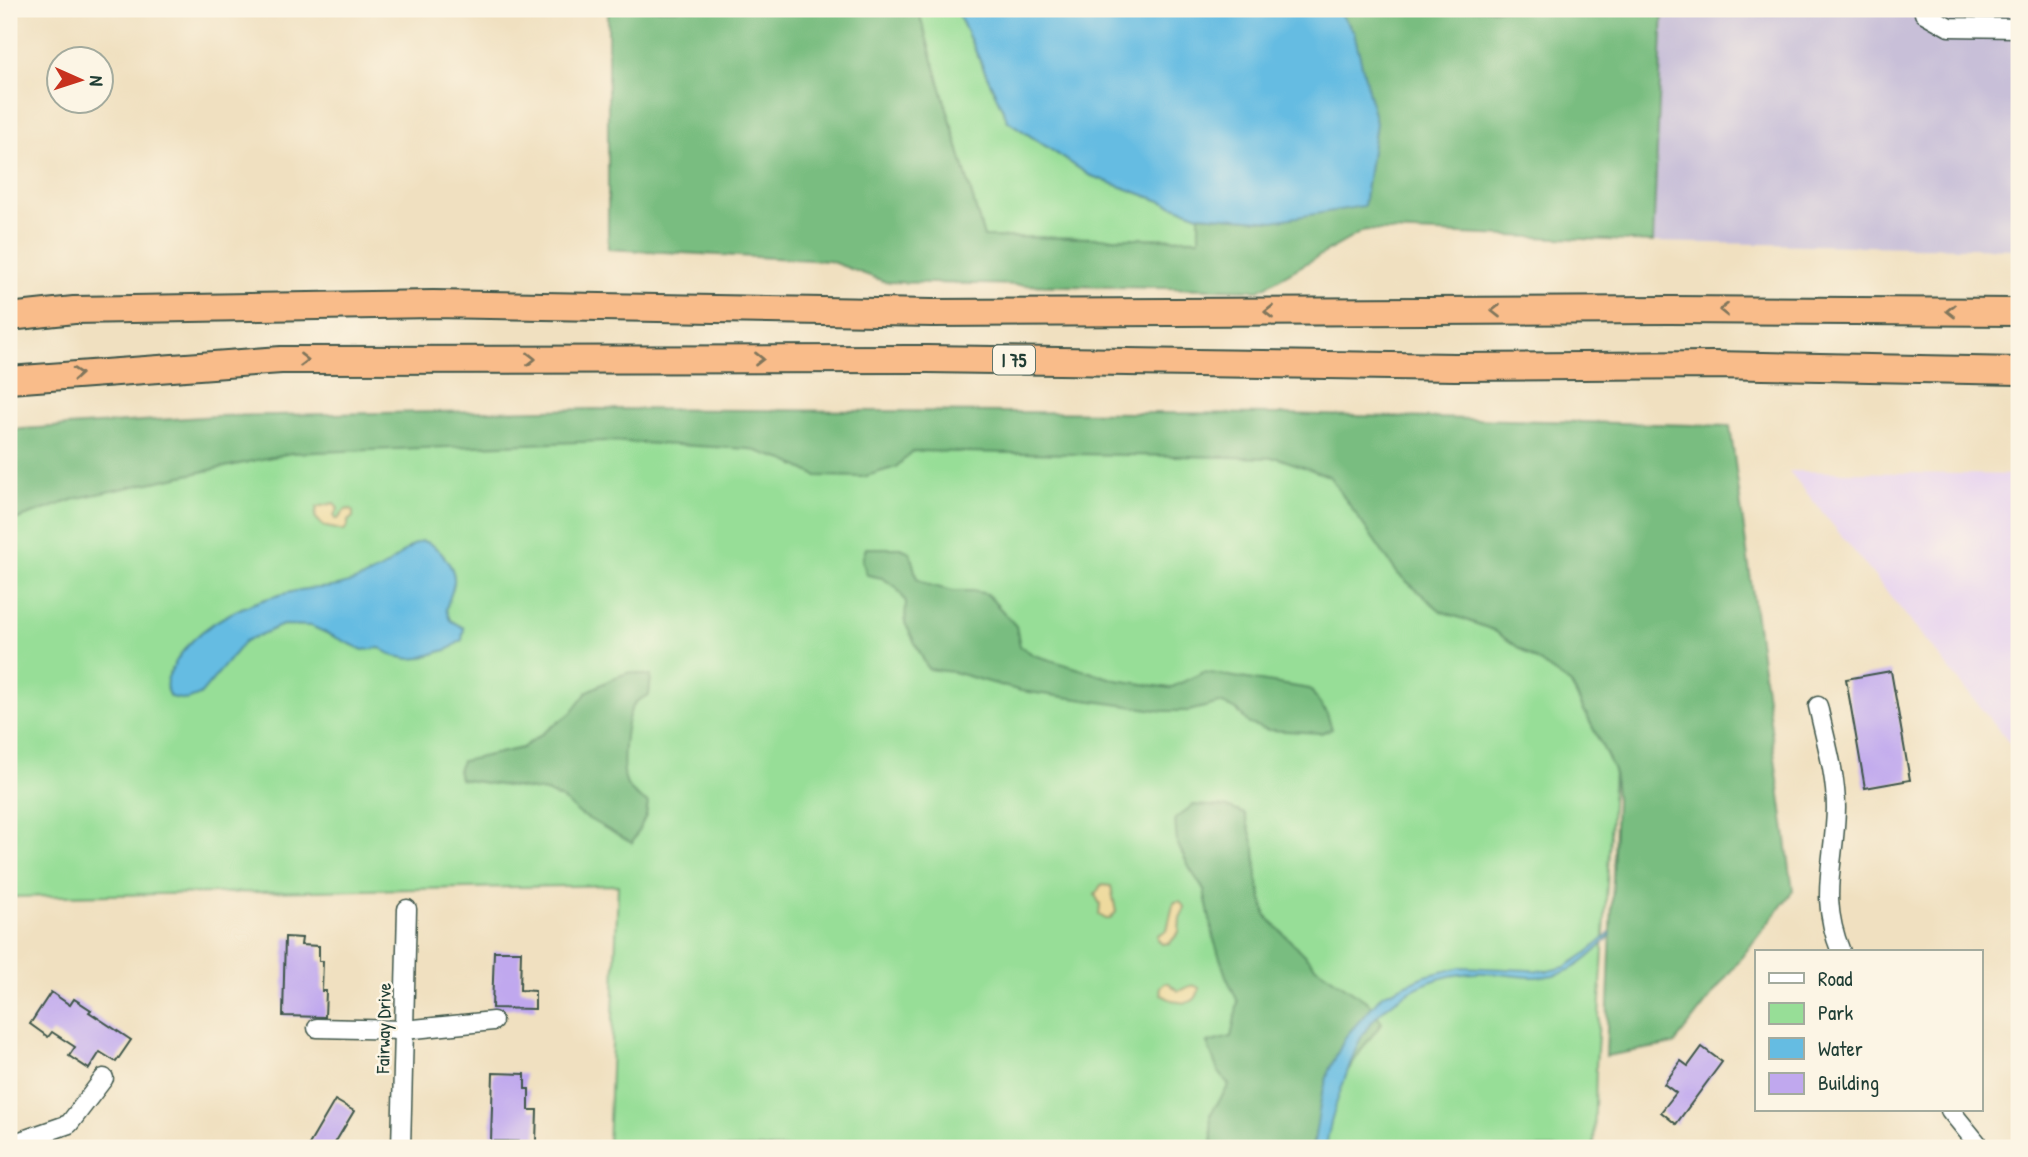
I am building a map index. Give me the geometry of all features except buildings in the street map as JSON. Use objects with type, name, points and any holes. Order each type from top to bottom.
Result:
[{"type":"highway","points":[[9,317],[74,310],[433,304],[932,313],[1670,310],[2019,312]]},
{"type":"highway","name":"I 75","points":[[9,380],[281,360],[927,359],[1455,367],[1713,365],[2019,371]]},
{"type":"street","points":[[1924,9],[1924,13],[1948,27],[2019,28]]},
{"type":"street","points":[[1818,706],[1835,784],[1836,809],[1827,895],[1833,935],[1840,950]]},
{"type":"street","name":"Fairway Drive","points":[[401,1148],[407,909]]},
{"type":"street","points":[[317,1028],[404,1030],[493,1021]]},
{"type":"street","points":[[9,1145],[69,1124],[104,1078]]},
{"type":"street","points":[[1951,1112],[1967,1140],[1981,1148]]},
{"type":"shaded area","points":[[1663,9],[2019,9],[2019,249],[1653,242]]},
{"type":"shaded area","points":[[1789,471],[2019,475],[2019,755]]},
{"type":"green space","points":[[608,9],[918,9],[984,237],[1199,239],[1199,215],[1273,221],[1354,32],[1337,9],[1663,9],[1653,242],[1365,230],[1259,290],[886,282],[829,261],[608,249]]},
{"type":"green space","points":[[918,9],[956,9],[1008,121],[1089,175],[1199,215],[1199,239],[984,237]]},
{"type":"green space","points":[[597,409],[1282,414],[1730,426],[1793,891],[1674,1044],[1606,1056],[1616,800],[1614,770],[1571,684],[1493,630],[1441,611],[1398,574],[1329,476],[1278,458],[913,451],[896,467],[863,477],[817,476],[787,461],[750,449],[605,441],[291,453],[78,498],[9,522],[9,430],[217,416]]},
{"type":"green space","points":[[9,435],[1285,444],[1495,537],[1614,769],[1596,1066],[1594,1148],[608,1148],[618,885],[9,897]]},
{"type":"green space","points":[[866,548],[901,548],[910,552],[917,579],[953,591],[987,594],[1016,626],[1020,646],[1034,655],[1116,680],[1170,688],[1204,672],[1310,689],[1327,714],[1332,729],[1321,733],[1268,730],[1249,724],[1237,710],[1220,703],[1189,711],[1164,711],[1021,691],[953,672],[928,669],[905,623],[906,602],[896,587],[882,578],[867,575],[862,560]]},
{"type":"green space","points":[[630,672],[651,676],[649,695],[636,702],[631,710],[624,743],[627,785],[648,803],[646,816],[632,843],[580,814],[562,799],[546,792],[460,779],[458,770],[462,761],[522,748],[571,713],[588,691]]},
{"type":"green space","points":[[1193,805],[1227,807],[1245,814],[1255,849],[1257,878],[1266,916],[1316,967],[1369,1003],[1382,1023],[1340,1082],[1311,1148],[1213,1148],[1210,1115],[1229,1085],[1218,1071],[1207,1043],[1231,1037],[1238,1002],[1214,940],[1204,890],[1177,843],[1175,819]]},
{"type":"sand","points":[[334,503],[338,509],[334,515],[335,519],[345,510],[350,509],[353,512],[353,517],[344,531],[323,526],[315,517],[317,507]]},
{"type":"sand","points":[[1101,885],[1111,886],[1116,912],[1110,919],[1099,915],[1100,904],[1095,895]]},
{"type":"sand","points":[[1180,901],[1185,908],[1180,918],[1179,932],[1170,943],[1162,944],[1158,935],[1167,930],[1173,905]]},
{"type":"sand","points":[[1165,983],[1178,991],[1191,986],[1199,988],[1194,999],[1184,1003],[1161,994],[1160,987]]},
{"type":"water","points":[[956,9],[1337,9],[1354,32],[1376,123],[1364,206],[1273,221],[1199,215],[1089,175],[1008,121]]},
{"type":"water","points":[[421,541],[439,550],[454,576],[446,609],[450,620],[464,628],[462,640],[449,649],[410,659],[394,656],[380,648],[363,650],[311,626],[283,625],[245,641],[200,695],[187,700],[170,697],[166,684],[175,663],[198,635],[229,614],[282,594],[337,586],[359,579],[386,566]]},
{"type":"water","points":[[1610,933],[1591,956],[1560,974],[1534,977],[1459,974],[1427,983],[1396,1000],[1371,1022],[1362,1036],[1338,1098],[1326,1148],[1313,1148],[1329,1070],[1346,1036],[1382,995],[1425,976],[1461,967],[1548,971],[1565,967]]}]
